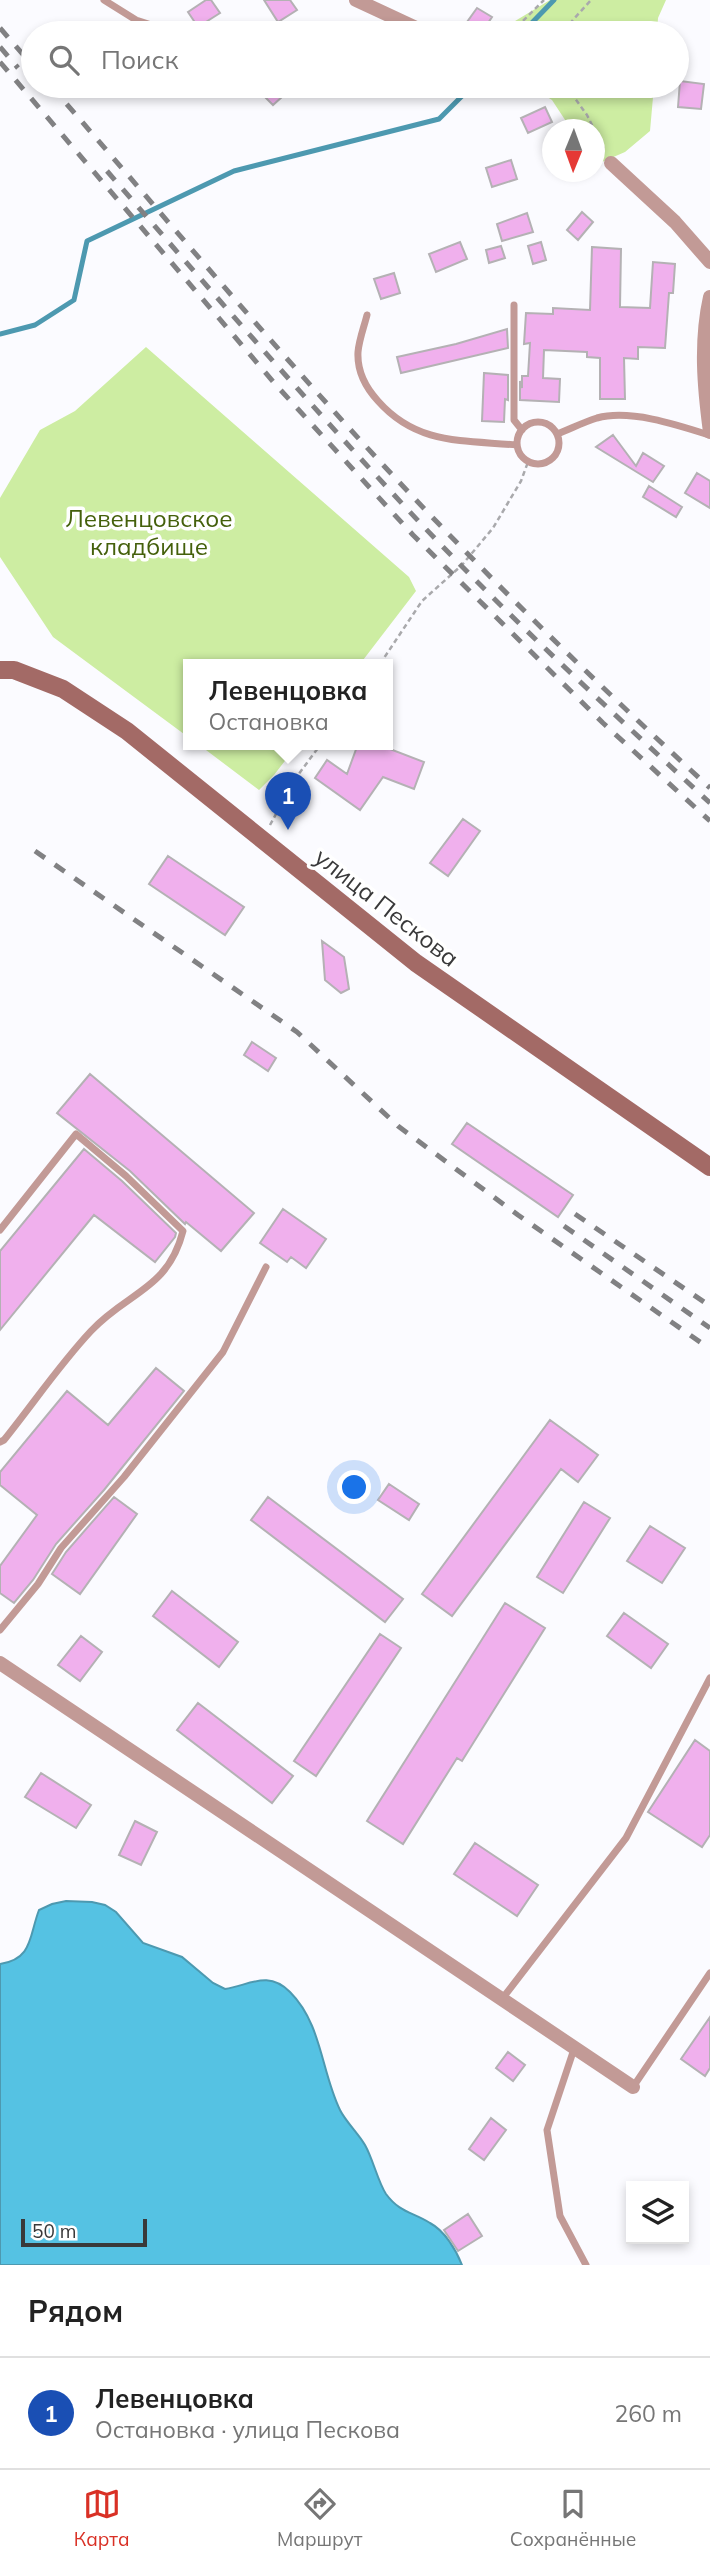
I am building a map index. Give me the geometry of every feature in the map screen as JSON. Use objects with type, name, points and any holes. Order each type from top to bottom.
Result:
[{"type":"street","points":[[356,0],[401,21]]},
{"type":"street","points":[[611,163],[675,222],[710,262]]},
{"type":"street","points":[[710,297],[704,324],[705,394],[710,434]]},
{"type":"street","name":"улица Пескова","points":[[0,670],[14,670],[63,689],[127,731],[416,963],[710,1167]]},
{"type":"street","points":[[0,1663],[633,2087]]},
{"type":"lane","points":[[104,0],[139,21]]},
{"type":"lane","points":[[514,305],[514,419],[522,430]]},
{"type":"lane","points":[[367,316],[358,352],[361,374],[367,389],[393,418],[418,432],[449,439],[517,445]]},
{"type":"lane","points":[[556,434],[600,417],[635,417],[663,420],[710,434]]},
{"type":"lane","points":[[536,422],[552,428],[559,442],[552,458],[537,464],[523,458],[517,445],[522,430],[536,422]]},
{"type":"lane","points":[[0,1230],[76,1134],[127,1176],[183,1231],[178,1251],[164,1273],[92,1329],[0,1442]]},
{"type":"lane","points":[[0,1630],[38,1584],[61,1548],[124,1477],[223,1352],[266,1266]]},
{"type":"lane","points":[[502,1999],[626,1838],[710,1678]]},
{"type":"lane","points":[[633,2087],[710,1973]]},
{"type":"lane","points":[[574,2048],[547,2130],[560,2216],[586,2265]]},
{"type":"path","points":[[524,21],[544,0]]},
{"type":"path","points":[[572,21],[591,0]]},
{"type":"path","points":[[575,98],[587,115],[611,163]]},
{"type":"path","points":[[383,659],[422,601],[462,565],[493,528],[522,481],[528,462]]},
{"type":"path","points":[[262,840],[295,779],[317,750]]},
{"type":"green space","points":[[550,0],[666,0],[658,21],[515,21]]},
{"type":"green space","points":[[549,98],[653,98],[650,131],[625,152],[605,161],[605,119],[564,119]]},
{"type":"green space","name":"Левенцовское кладбище","points":[[146,347],[409,577],[416,591],[364,659],[183,659],[183,733],[53,637],[0,557],[0,498],[40,430],[75,411]]},
{"type":"green space","points":[[206,750],[293,750],[259,790]]},
{"type":"water","points":[[66,1901],[105,1905],[116,1912],[143,1943],[182,1957],[213,1983],[225,1989],[266,1980],[282,1985],[290,1992],[309,2018],[340,2110],[365,2145],[386,2194],[402,2209],[435,2226],[453,2247],[462,2265],[0,2265],[0,1964],[19,1957],[24,1952],[39,1910]]},
{"type":"building","points":[[206,0],[211,0],[220,13],[207,21],[194,21],[188,12]]},
{"type":"building","points":[[264,0],[290,0],[297,10],[277,21]]},
{"type":"building","points":[[477,8],[492,17],[489,21],[468,21]]},
{"type":"building","points":[[689,82],[704,84],[701,109],[678,107],[679,98],[689,98]]},
{"type":"building","points":[[266,98],[281,98],[273,105]]},
{"type":"building","points":[[545,107],[551,119],[542,119],[542,127],[528,133],[521,118]]},
{"type":"building","points":[[511,160],[517,179],[492,187],[486,168]]},
{"type":"building","points":[[582,212],[593,222],[578,240],[567,230]]},
{"type":"building","points":[[527,213],[533,232],[502,241],[497,224]]},
{"type":"building","points":[[460,242],[467,259],[436,272],[429,254]]},
{"type":"building","points":[[541,242],[546,260],[533,264],[528,246]]},
{"type":"building","points":[[501,246],[505,258],[489,263],[486,250]]},
{"type":"building","points":[[592,247],[621,249],[620,307],[650,308],[653,262],[675,264],[673,293],[669,293],[665,348],[638,347],[638,359],[624,358],[625,399],[600,399],[600,358],[587,357],[587,352],[544,350],[543,378],[560,379],[559,402],[520,400],[520,381],[522,388],[522,376],[528,376],[530,343],[524,344],[526,313],[553,314],[553,308],[590,310]]},
{"type":"building","points":[[394,273],[400,293],[381,299],[374,279]]},
{"type":"building","points":[[507,329],[508,348],[401,373],[397,357]]},
{"type":"building","points":[[484,373],[508,375],[508,400],[505,399],[504,422],[482,421]]},
{"type":"building","points":[[613,435],[636,466],[643,453],[664,466],[653,482],[596,447]]},
{"type":"building","points":[[697,473],[710,481],[710,508],[685,493]]},
{"type":"building","points":[[649,486],[682,507],[676,517],[643,497]]},
{"type":"building","points":[[356,750],[393,750],[424,762],[414,789],[383,777],[360,810],[315,778],[327,760],[347,774]]},
{"type":"building","points":[[463,819],[480,831],[448,876],[430,863]]},
{"type":"building","points":[[168,856],[244,907],[225,935],[149,884]]},
{"type":"building","points":[[322,941],[344,957],[349,989],[341,993],[325,980]]},
{"type":"building","points":[[252,1042],[276,1058],[268,1071],[244,1055]]},
{"type":"building","points":[[90,1074],[254,1213],[221,1251],[186,1222],[185,1224],[130,1171],[57,1113]]},
{"type":"building","points":[[467,1123],[573,1195],[558,1217],[452,1144]]},
{"type":"building","points":[[84,1149],[176,1233],[175,1237],[155,1262],[94,1215],[0,1330],[0,1251]]},
{"type":"building","points":[[283,1209],[326,1239],[306,1268],[291,1257],[287,1262],[260,1243]]},
{"type":"building","points":[[156,1368],[184,1391],[104,1490],[56,1544],[33,1580],[14,1603],[0,1593],[0,1566],[37,1515],[0,1485],[0,1472],[67,1391],[108,1425]]},
{"type":"building","points":[[550,1420],[598,1455],[578,1482],[561,1469],[452,1616],[422,1594]]},
{"type":"building","points":[[389,1484],[419,1504],[409,1520],[378,1500]]},
{"type":"building","points":[[114,1497],[137,1514],[80,1594],[52,1574],[66,1552]]},
{"type":"building","points":[[268,1497],[403,1599],[385,1622],[251,1520]]},
{"type":"building","points":[[584,1502],[610,1518],[563,1593],[537,1577]]},
{"type":"building","points":[[650,1526],[685,1548],[662,1583],[627,1561]]},
{"type":"building","points":[[172,1591],[238,1642],[219,1667],[153,1616]]},
{"type":"building","points":[[505,1603],[545,1628],[462,1761],[457,1758],[403,1844],[367,1821]]},
{"type":"building","points":[[624,1613],[668,1644],[651,1668],[607,1636]]},
{"type":"building","points":[[380,1634],[401,1648],[316,1776],[294,1761]]},
{"type":"building","points":[[81,1636],[102,1652],[80,1681],[58,1665]]},
{"type":"building","points":[[198,1703],[293,1776],[272,1803],[177,1730]]},
{"type":"building","points":[[695,1740],[710,1751],[710,1835],[702,1847],[648,1812]]},
{"type":"building","points":[[41,1773],[91,1805],[76,1828],[25,1797]]},
{"type":"building","points":[[135,1821],[157,1832],[141,1865],[119,1855]]},
{"type":"building","points":[[475,1843],[538,1885],[517,1916],[454,1874]]},
{"type":"building","points":[[710,2017],[710,2068],[705,2076],[681,2059]]},
{"type":"building","points":[[508,2052],[525,2065],[513,2081],[496,2068]]},
{"type":"building","points":[[491,2118],[506,2130],[484,2160],[469,2149]]},
{"type":"building","points":[[468,2214],[482,2236],[458,2251],[444,2230]]},
{"type":"waterway","points":[[534,21],[554,0]]},
{"type":"waterway","points":[[0,334],[35,325],[74,300],[87,241],[234,171],[439,119],[460,98]]},
{"type":"railway","points":[[0,28],[21,52]]},
{"type":"railway","points":[[0,47],[18,68]]},
{"type":"railway","points":[[0,62],[21,87]]},
{"type":"railway","points":[[31,98],[276,385],[413,535],[603,723],[710,821]]},
{"type":"railway","points":[[61,98],[241,306],[387,469],[538,624],[710,788]]},
{"type":"railway","points":[[107,171],[303,395],[458,563],[710,803]]},
{"type":"railway","points":[[35,851],[297,1032],[398,1126],[518,1215],[710,1349]]},
{"type":"railway","points":[[575,1214],[710,1306]]},
{"type":"railway","points":[[564,1226],[710,1328]]},
{"type":"place","name":"Левенцовка","points":[[288,830]]}]
